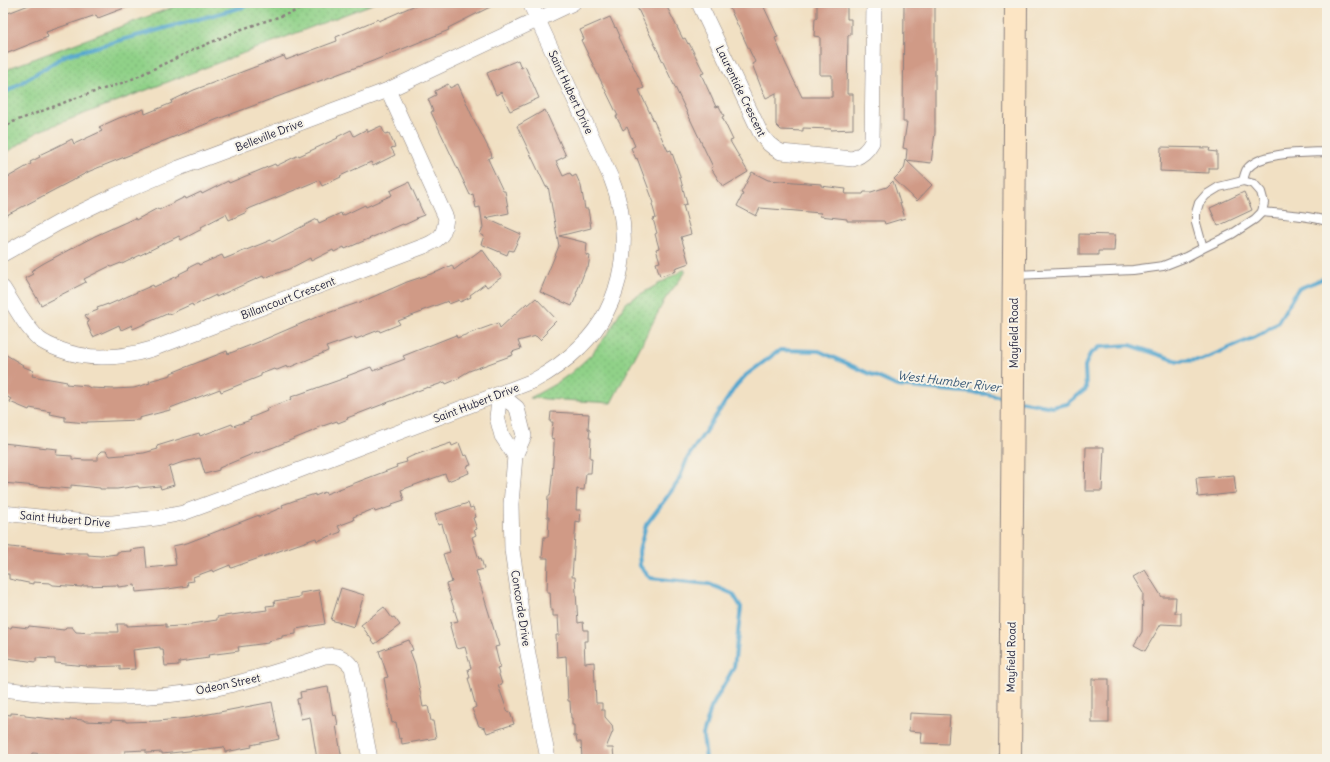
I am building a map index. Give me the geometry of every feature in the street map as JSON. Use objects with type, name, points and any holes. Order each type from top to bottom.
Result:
[{"type":"main road","name":"Mayfield Road","points":[[1010,759],[1016,3]]},
{"type":"street","name":"Saint Hubert Drive","points":[[3,513],[94,523],[113,523],[157,518],[183,513],[533,381],[549,372],[581,347],[600,322],[609,307],[619,280],[623,224],[616,190],[530,3]]},
{"type":"street","points":[[538,20],[573,3]]},
{"type":"street","name":"Laurentide Crescent","points":[[699,3],[765,141],[772,148],[781,152],[853,159],[868,149],[872,142],[874,3]]},
{"type":"street","name":"Belleville Drive","points":[[3,254],[58,223],[114,196],[179,168],[388,90],[538,20]]},
{"type":"street","name":"Billancourt Crescent","points":[[3,288],[28,327],[40,340],[52,347],[78,355],[92,357],[114,357],[152,350],[438,240],[444,232],[446,218],[388,90]]},
{"type":"street","points":[[500,394],[497,416],[502,436],[515,456]]},
{"type":"street","name":"Concorde Drive","points":[[500,394],[517,408],[524,436],[515,456],[512,504],[512,550],[525,638],[548,759]]},
{"type":"street","name":"Odeon Street","points":[[3,689],[89,697],[121,698],[174,694],[217,688],[251,680],[334,654],[342,658],[352,667],[370,759]]},
{"type":"lane","points":[[1243,181],[1247,169],[1259,160],[1280,155],[1327,152]]},
{"type":"lane","points":[[1014,275],[1133,270],[1163,266],[1203,248],[1232,234],[1255,219],[1262,212],[1264,203],[1261,192],[1254,184],[1243,181],[1219,188],[1206,195],[1200,202],[1196,212],[1196,223],[1203,248]]},
{"type":"lane","points":[[1262,212],[1315,218],[1327,221]]},
{"type":"path","points":[[3,129],[13,122],[76,98],[128,81],[190,51],[242,29],[293,12],[314,3]]},
{"type":"green space","points":[[184,3],[375,3],[39,131],[3,155],[3,73],[12,67]]},
{"type":"green space","points":[[685,269],[685,273],[665,299],[611,403],[530,398],[557,383],[591,355],[609,332],[625,303]]},
{"type":"building","points":[[34,3],[135,4],[98,18],[96,15],[46,32],[48,37],[3,55],[3,15]]},
{"type":"building","points":[[420,3],[498,3],[448,28],[449,30],[373,61],[218,119],[90,171],[3,217],[3,180],[31,164],[30,162],[40,157],[39,155],[72,139],[74,144],[102,131],[99,127],[119,118],[144,109],[145,114],[172,103],[171,101],[194,90],[284,56],[286,60],[337,41],[336,37],[378,19],[379,21]]},
{"type":"building","points":[[635,3],[665,3],[683,39],[685,38],[688,44],[689,43],[704,73],[701,74],[716,107],[719,106],[724,116],[722,117],[733,140],[730,141],[748,172],[723,187],[711,168],[713,167]]},
{"type":"building","points":[[737,3],[762,3],[778,37],[775,38],[785,62],[802,97],[832,97],[832,75],[820,75],[820,37],[814,36],[815,18],[817,18],[817,3],[847,3],[847,19],[851,19],[851,35],[848,35],[847,94],[853,94],[853,129],[831,130],[803,128],[803,131],[781,130],[776,125],[776,93],[766,98],[761,87],[752,64],[755,62],[729,7]]},
{"type":"building","points":[[904,3],[935,3],[935,133],[931,163],[906,160],[907,149],[903,148],[907,122],[903,122]]},
{"type":"building","points":[[610,17],[644,88],[639,90],[668,151],[671,150],[687,204],[683,205],[691,234],[681,237],[689,263],[675,268],[676,271],[660,276],[656,263],[660,262],[656,249],[659,248],[653,219],[656,218],[652,204],[654,203],[637,158],[636,159],[631,148],[635,146],[627,127],[623,130],[616,116],[618,116],[581,40],[584,39],[580,30]]},
{"type":"building","points":[[518,60],[521,68],[525,66],[539,98],[510,111],[501,92],[496,95],[487,73]]},
{"type":"building","points":[[448,84],[450,88],[458,84],[491,153],[492,157],[488,159],[503,191],[505,191],[509,213],[485,218],[521,234],[513,251],[509,250],[507,255],[481,244],[484,236],[480,234],[483,227],[480,207],[476,208],[473,194],[470,195],[431,112],[433,111],[428,99],[436,95],[435,91]]},
{"type":"building","points":[[545,110],[566,156],[556,161],[563,176],[570,173],[572,177],[576,175],[581,186],[585,209],[588,209],[591,228],[559,236],[587,243],[586,255],[590,256],[588,268],[586,268],[572,306],[540,292],[559,246],[548,186],[546,187],[517,126]]},
{"type":"building","points":[[381,126],[385,134],[389,133],[395,147],[391,148],[395,155],[373,166],[371,162],[322,186],[319,180],[246,210],[247,212],[229,220],[226,214],[201,227],[202,229],[181,240],[179,236],[122,264],[110,266],[84,279],[86,282],[41,305],[25,278],[33,274],[31,271],[44,263],[95,236],[135,218],[136,220],[158,208],[159,210],[185,197],[186,199],[201,192],[202,194],[228,181],[229,183],[275,164],[276,166],[338,138],[337,137],[351,130],[354,136],[367,129],[368,132]]},
{"type":"building","points":[[1161,147],[1210,148],[1209,151],[1217,152],[1217,168],[1209,168],[1209,173],[1160,171]]},
{"type":"building","points":[[906,160],[932,185],[917,201],[894,179],[904,169]]},
{"type":"building","points":[[752,172],[768,180],[821,184],[821,186],[846,189],[845,194],[863,194],[864,192],[871,192],[887,187],[893,181],[905,218],[885,224],[884,221],[847,221],[847,219],[820,216],[821,213],[760,208],[756,216],[737,206],[743,194],[741,193]]},
{"type":"building","points":[[409,182],[424,215],[416,218],[417,219],[345,249],[344,247],[334,252],[333,250],[311,261],[310,258],[289,269],[264,278],[263,276],[216,297],[216,295],[193,306],[192,304],[133,329],[132,325],[121,330],[119,325],[93,337],[87,323],[89,322],[85,315],[98,310],[97,308],[108,305],[153,285],[154,287],[180,275],[179,274],[198,263],[199,265],[222,255],[224,259],[271,240],[272,242],[317,219],[319,223],[341,213],[342,216],[365,205],[366,207],[392,195],[390,191]]},
{"type":"building","points":[[1244,192],[1252,210],[1218,226],[1210,208]]},
{"type":"building","points":[[1079,234],[1115,235],[1114,251],[1098,251],[1098,255],[1079,255]]},
{"type":"building","points":[[482,249],[502,277],[487,287],[485,284],[470,295],[471,297],[460,302],[459,300],[449,304],[448,301],[421,311],[422,312],[398,321],[400,324],[380,332],[379,330],[356,339],[355,337],[326,347],[328,351],[288,368],[287,366],[277,370],[274,369],[261,374],[261,376],[221,392],[220,389],[170,408],[170,410],[139,418],[139,420],[87,423],[65,421],[65,417],[50,414],[51,412],[30,408],[29,410],[10,402],[11,399],[3,394],[3,353],[23,365],[22,366],[34,371],[32,376],[67,382],[66,384],[87,386],[90,388],[134,388],[150,383],[149,381],[171,375],[171,373],[227,351],[228,354],[319,316],[366,300],[407,282],[437,272],[452,265],[454,270]]},
{"type":"building","points":[[536,298],[557,320],[546,331],[547,333],[540,340],[536,336],[518,341],[521,349],[512,352],[513,355],[469,371],[459,377],[460,378],[446,384],[445,382],[428,387],[347,418],[348,419],[338,423],[337,421],[317,428],[318,429],[219,468],[219,470],[205,474],[200,458],[180,463],[169,467],[174,485],[161,489],[160,486],[100,489],[71,485],[71,489],[3,483],[3,443],[57,449],[56,455],[72,456],[72,459],[85,460],[98,460],[98,454],[101,451],[106,451],[110,456],[144,453],[158,449],[157,446],[199,433],[200,436],[232,424],[233,426],[251,420],[250,418],[267,411],[266,409],[292,399],[291,397],[348,377],[347,376],[371,367],[373,371],[405,359],[403,356],[456,335],[457,338],[498,323],[500,328],[527,303],[528,305]]},
{"type":"building","points":[[551,412],[589,414],[588,429],[590,430],[589,438],[591,438],[590,458],[592,458],[591,473],[586,473],[584,490],[577,489],[576,510],[581,510],[580,522],[576,521],[572,577],[575,577],[578,623],[583,622],[584,630],[588,630],[588,641],[584,641],[585,663],[594,662],[596,703],[602,703],[602,710],[605,710],[605,717],[612,725],[613,731],[606,748],[613,748],[614,759],[582,759],[581,742],[577,742],[576,736],[574,736],[574,725],[572,725],[570,701],[568,701],[566,656],[557,657],[556,635],[559,635],[558,616],[553,616],[553,610],[551,610],[550,592],[547,592],[548,558],[542,558],[544,537],[548,537],[548,496],[550,496],[552,478],[554,439],[551,438],[553,422],[550,422]]},
{"type":"building","points":[[451,443],[452,446],[459,443],[464,456],[467,455],[471,465],[467,466],[469,473],[448,481],[445,474],[401,490],[404,500],[392,504],[393,506],[375,512],[374,509],[353,517],[354,520],[338,526],[341,532],[317,541],[316,538],[231,568],[230,565],[213,572],[212,570],[193,577],[194,581],[187,582],[188,586],[136,592],[135,585],[118,587],[118,585],[82,587],[53,585],[50,583],[33,582],[33,584],[9,579],[9,574],[3,574],[3,546],[71,553],[88,553],[88,555],[101,556],[145,548],[147,568],[176,565],[173,546],[187,543],[259,515],[259,517],[283,507],[282,505],[296,500],[325,492],[326,494],[397,467],[396,465],[407,462],[406,459],[412,456]]},
{"type":"building","points":[[1086,447],[1104,447],[1102,491],[1085,491]]},
{"type":"building","points":[[1234,475],[1236,493],[1198,497],[1196,478]]},
{"type":"building","points":[[468,503],[470,508],[473,507],[476,517],[473,518],[477,529],[474,530],[476,535],[472,537],[484,569],[476,571],[499,646],[495,647],[500,667],[497,668],[502,684],[498,685],[508,713],[510,712],[514,724],[487,733],[485,728],[479,726],[472,709],[476,707],[468,678],[470,678],[468,669],[471,668],[465,647],[458,649],[456,648],[450,626],[450,623],[458,621],[446,584],[452,582],[443,554],[450,552],[442,524],[438,525],[435,514]]},
{"type":"building","points":[[1145,570],[1162,597],[1176,597],[1175,613],[1181,613],[1181,625],[1161,624],[1145,651],[1134,645],[1142,632],[1143,593],[1133,577]]},
{"type":"building","points":[[341,588],[364,595],[354,627],[331,620]]},
{"type":"building","points":[[319,590],[325,624],[296,629],[296,634],[282,636],[282,638],[268,641],[268,643],[238,647],[239,651],[208,655],[209,658],[179,662],[179,665],[165,666],[163,649],[160,649],[160,647],[133,650],[135,669],[120,670],[120,666],[87,667],[55,663],[55,659],[36,658],[36,662],[7,658],[7,655],[3,655],[3,628],[11,628],[12,626],[28,628],[29,626],[64,630],[66,627],[72,627],[76,632],[92,633],[118,632],[117,624],[127,624],[127,626],[166,624],[166,627],[191,625],[217,620],[217,617],[267,610],[266,606],[275,605],[274,601],[300,597],[300,593]]},
{"type":"building","points":[[384,607],[392,618],[394,617],[400,625],[375,644],[361,625]]},
{"type":"building","points":[[409,640],[413,650],[410,651],[415,664],[423,707],[428,706],[431,721],[433,721],[436,738],[402,744],[401,738],[399,739],[396,722],[392,723],[384,678],[388,677],[379,651]]},
{"type":"building","points":[[1092,679],[1109,679],[1109,723],[1092,723]]},
{"type":"building","points":[[328,687],[333,716],[336,715],[338,725],[336,725],[342,759],[317,759],[310,717],[301,719],[297,700],[301,698],[300,692]]},
{"type":"building","points":[[272,702],[279,739],[251,745],[252,747],[225,752],[224,747],[162,754],[162,752],[146,753],[146,750],[125,751],[125,759],[68,759],[68,756],[32,753],[31,758],[3,755],[3,714],[25,714],[25,716],[70,721],[70,719],[111,722],[111,720],[126,722],[158,721],[188,718]]},
{"type":"building","points":[[910,713],[950,715],[948,744],[921,743],[922,732],[909,731]]},
{"type":"waterway","points":[[3,94],[66,55],[243,7],[252,3]]},
{"type":"waterway","name":"West Humber River","points":[[1019,401],[1052,407],[1067,404],[1086,389],[1085,366],[1090,354],[1100,347],[1130,345],[1178,361],[1201,360],[1262,334],[1278,322],[1298,289],[1327,277]]},
{"type":"waterway","name":"West Humber River","points":[[706,759],[703,735],[711,708],[734,667],[741,607],[733,594],[709,584],[650,578],[640,566],[639,551],[646,525],[678,482],[688,457],[736,386],[746,375],[780,350],[819,351],[897,386],[987,394],[1007,398]]}]
